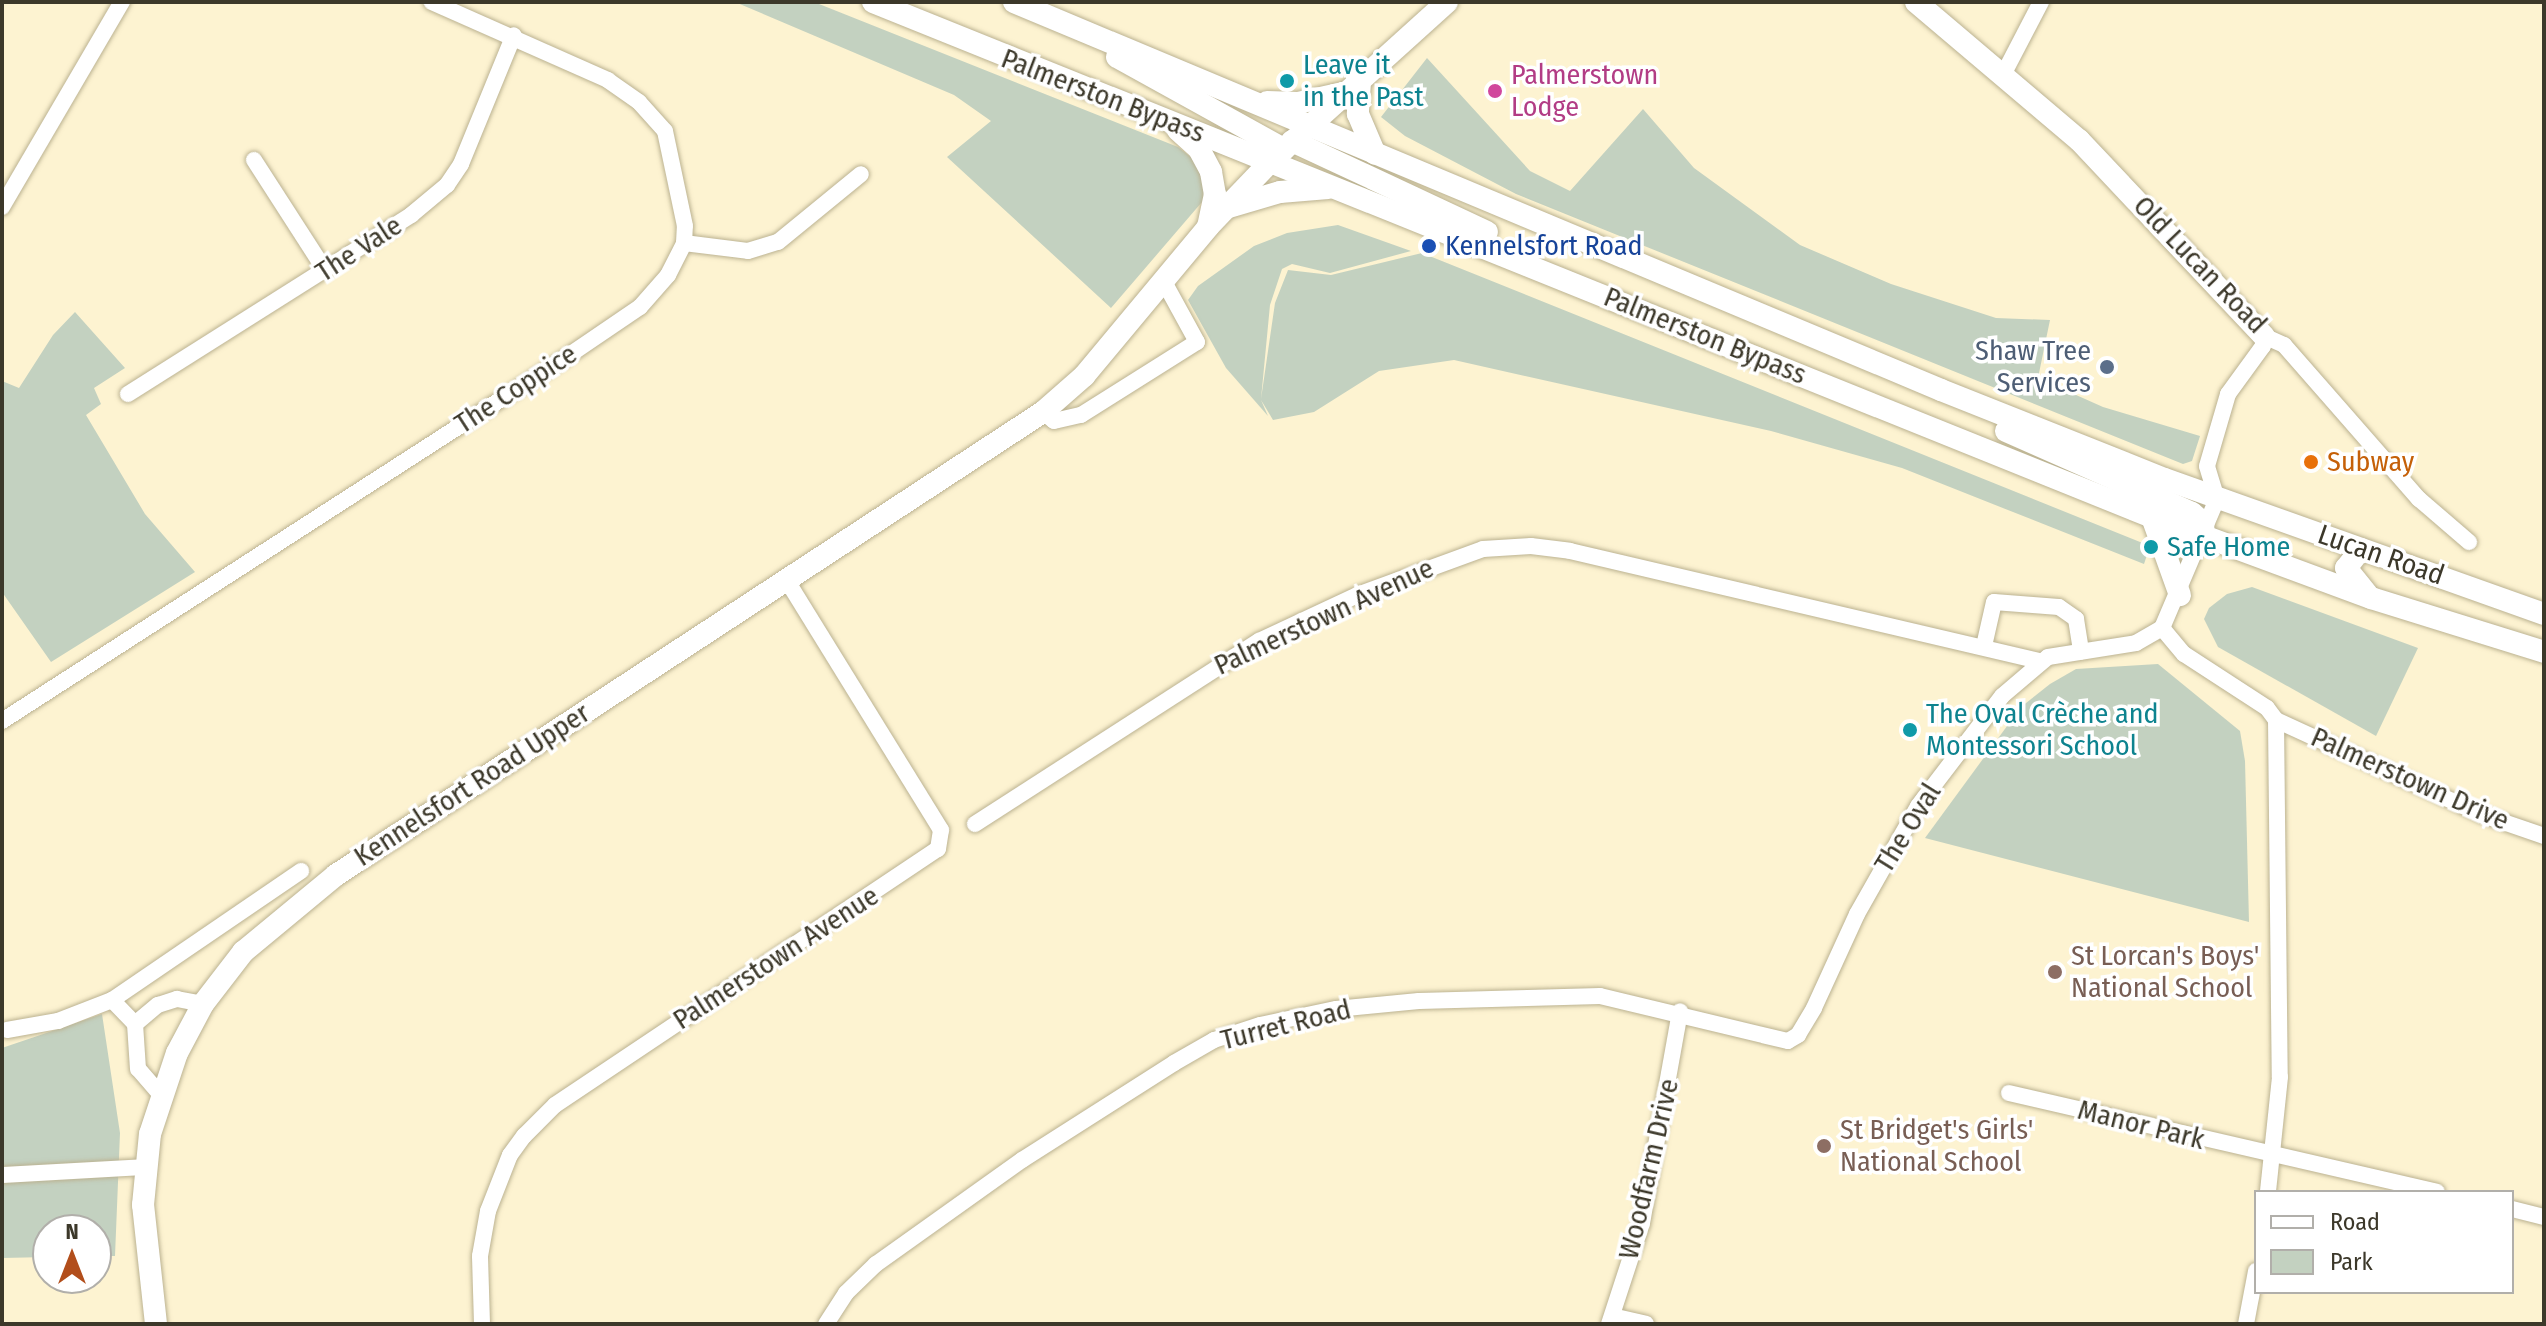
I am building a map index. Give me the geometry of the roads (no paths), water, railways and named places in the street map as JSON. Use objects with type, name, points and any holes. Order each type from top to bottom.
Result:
[{"type":"main road","name":"Palmerston Bypass","points":[[873,2],[1163,118],[1283,150],[1339,188],[2152,517],[2371,598],[2544,652]]},
{"type":"main road","name":"Palmerston Bypass","points":[[1014,2],[1941,390],[2217,499]]},
{"type":"main road","name":"Kennelsfort Road Upper","points":[[156,1324],[144,1233],[144,1167],[160,1094],[203,1004],[243,952],[318,887],[1043,412],[1084,376],[1208,227],[1283,150],[1447,2]]},
{"type":"main road","name":"Old Lucan Road","points":[[1916,2],[2004,73],[2152,213],[2264,336]]},
{"type":"main road","points":[[1039,12],[1283,150],[1536,252],[1589,289]]},
{"type":"main road","points":[[1246,100],[1298,103],[1354,87],[1358,114],[1375,154]]},
{"type":"main road","points":[[1163,118],[1188,138],[1211,172],[1215,194],[1208,227]]},
{"type":"main road","points":[[1225,209],[1280,192],[1339,188]]},
{"type":"main road","points":[[1941,390],[2011,433],[2192,513],[2203,523],[2204,537]]},
{"type":"main road","name":"Lucan Road","points":[[2217,499],[2544,614]]},
{"type":"main road","points":[[2152,517],[2180,595]]},
{"type":"main road","points":[[2361,549],[2346,568],[2371,598]]},
{"type":"street","points":[[2,207],[122,2]]},
{"type":"street","points":[[432,2],[514,35],[608,80],[639,102],[665,131],[677,170],[684,243],[748,251],[778,242],[861,174]]},
{"type":"street","points":[[2004,73],[2041,2]]},
{"type":"street","name":"The Vale","points":[[128,394],[411,215],[447,185],[461,164],[514,35]]},
{"type":"street","points":[[254,160],[325,270]]},
{"type":"street","name":"The Coppice","points":[[2,721],[640,307],[668,275],[684,243]]},
{"type":"street","points":[[1043,412],[1054,421],[1081,415],[1197,342],[1163,280]]},
{"type":"street","points":[[2039,661],[2136,643],[2162,628],[2180,595],[2217,499],[2207,466],[2224,407],[2237,377],[2263,346],[2264,336]]},
{"type":"street","name":"Old Lucan Road","points":[[2264,336],[2284,345],[2433,514],[2469,542]]},
{"type":"street","name":"Palmerstown Avenue","points":[[975,824],[1259,641],[1360,594],[1483,549],[1531,546],[1570,551],[2039,661]]},
{"type":"street","name":"Palmerstown Avenue","points":[[482,1324],[480,1256],[488,1211],[510,1155],[524,1136],[555,1105],[938,849],[941,830],[787,581]]},
{"type":"street","points":[[1984,646],[1994,602],[2059,607],[2076,619],[2081,652]]},
{"type":"street","points":[[2162,628],[2184,654],[2267,708],[2276,720],[2280,1077],[2268,1190]]},
{"type":"street","name":"The Oval","points":[[1788,1041],[1798,1035],[1814,1008],[1857,914],[1918,806],[1986,714],[2039,661]]},
{"type":"street","name":"Palmerstown Drive","points":[[2276,720],[2483,815],[2544,836]]},
{"type":"street","points":[[7,1030],[58,1021],[112,1000],[301,871]]},
{"type":"street","name":"Turret Road","points":[[826,1324],[846,1293],[887,1255],[1022,1160],[1214,1040],[1336,1009],[1419,1001],[1600,996],[1680,1011],[1788,1041]]},
{"type":"street","points":[[135,1024],[158,1005],[177,999],[203,1004]]},
{"type":"street","points":[[112,1000],[135,1024],[138,1069],[160,1094]]},
{"type":"street","name":"Woodfarm Drive","points":[[1610,1320],[1642,1223],[1680,1011]]},
{"type":"street","name":"Manor Park","points":[[2009,1093],[2428,1190]]},
{"type":"street","points":[[2,1175],[144,1167]]},
{"type":"street","points":[[2514,1210],[2544,1217]]},
{"type":"street","points":[[2246,1324],[2254,1282]]},
{"type":"street","points":[[1610,1320],[1646,1324]]},
{"type":"place","name":"Leave it in the Past","points":[[1287,81]]},
{"type":"place","name":"Palmerstown Lodge","points":[[1495,91]]},
{"type":"place","name":"Kennelsfort Road","points":[[1429,246]]},
{"type":"place","name":"Shaw Tree Services","points":[[2107,367]]},
{"type":"place","name":"Subway","points":[[2311,462]]},
{"type":"place","name":"Safe Home","points":[[2151,547]]},
{"type":"place","name":"The Oval Crèche and Montessori School","points":[[1910,730]]},
{"type":"place","name":"St Lorcan's Boys' National School","points":[[2055,972]]},
{"type":"place","name":"St Bridget's Girls' National School","points":[[1824,1146]]}]
